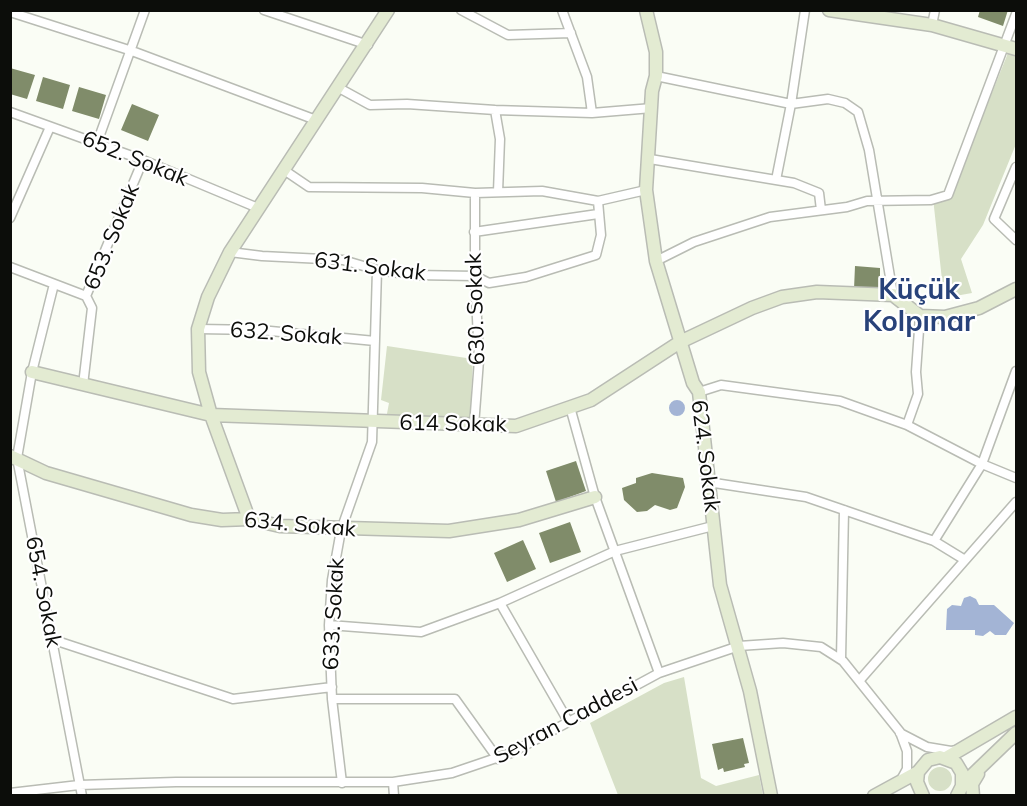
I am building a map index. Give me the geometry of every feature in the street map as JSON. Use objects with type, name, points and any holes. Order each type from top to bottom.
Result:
[{"type":"street","points":[[97,143],[145,10]]},
{"type":"street","points":[[264,10],[368,45]]},
{"type":"street","points":[[249,519],[211,415],[199,372],[198,329],[208,297],[230,252],[368,45],[388,10]]},
{"type":"street","points":[[461,10],[508,35],[571,33]]},
{"type":"street","points":[[562,10],[587,77],[592,113]]},
{"type":"street","name":"624. Sokak","points":[[646,10],[656,52],[646,190],[656,261],[680,342],[699,392],[720,585],[739,646],[771,795]]},
{"type":"street","points":[[776,180],[791,104],[805,10]]},
{"type":"street","points":[[829,10],[932,25],[1017,48]]},
{"type":"street","points":[[932,25],[935,10]]},
{"type":"street","points":[[10,12],[132,51],[316,120]]},
{"type":"street","points":[[656,261],[728,229],[770,216],[878,201],[931,200],[948,195],[1017,14]]},
{"type":"street","points":[[656,76],[791,104],[828,99],[845,103],[858,112],[869,150],[893,295],[920,316],[945,317],[979,308],[1017,289]]},
{"type":"street","points":[[339,88],[370,105],[407,104],[592,113],[652,108]]},
{"type":"street","points":[[495,110],[500,139],[498,192]]},
{"type":"street","name":"652. Sokak","points":[[10,112],[143,160],[258,208]]},
{"type":"street","points":[[10,218],[50,127]]},
{"type":"street","points":[[650,159],[794,183],[819,194],[821,210]]},
{"type":"street","name":"653. Sokak","points":[[83,385],[92,308],[86,296],[143,160]]},
{"type":"street","points":[[1017,167],[993,219],[1017,240]]},
{"type":"street","points":[[284,170],[309,187],[422,188],[474,192],[542,191],[598,201],[646,190]]},
{"type":"street","name":"630. Sokak","points":[[474,192],[479,360],[474,426]]},
{"type":"street","points":[[474,232],[598,214],[598,201]]},
{"type":"street","name":"631. Sokak","points":[[230,252],[343,260],[377,270],[414,275],[475,276],[489,283],[526,277],[596,255],[601,235],[598,214]]},
{"type":"street","points":[[10,267],[86,296]]},
{"type":"street","name":"633. Sokak","points":[[342,783],[332,699],[329,626],[332,580],[341,530],[372,442],[377,270]]},
{"type":"street","name":"654. Sokak","points":[[54,284],[14,457],[82,795]]},
{"type":"street","name":"614 Sokak","points":[[32,372],[211,415],[372,423],[516,426],[591,400],[680,342],[752,308],[782,297],[817,292],[893,295]]},
{"type":"street","points":[[907,425],[918,394],[916,372],[920,316]]},
{"type":"street","name":"632. Sokak","points":[[198,329],[260,330],[375,341]]},
{"type":"street","points":[[934,541],[982,464],[1017,371]]},
{"type":"street","points":[[699,392],[721,385],[840,401],[907,425],[982,464],[1017,478]]},
{"type":"street","points":[[570,407],[595,497],[659,673]]},
{"type":"street","name":"634. Sokak","points":[[14,457],[46,473],[191,515],[222,520],[249,519],[280,526],[341,530],[449,531],[519,520],[595,497]]},
{"type":"street","points":[[708,482],[806,497],[934,541],[964,560]]},
{"type":"street","points":[[859,681],[1017,502]]},
{"type":"street","points":[[841,660],[844,510]]},
{"type":"street","points":[[329,626],[421,632],[500,603],[615,551],[713,526]]},
{"type":"street","points":[[500,603],[568,721]]},
{"type":"street","points":[[51,639],[233,699],[332,687]]},
{"type":"street","name":"Seyran Caddesi","points":[[10,793],[79,785],[176,782],[393,782],[452,773],[498,759],[659,673],[739,646],[783,643],[821,647],[841,660],[900,732],[918,772]]},
{"type":"street","points":[[332,699],[455,699],[498,759]]},
{"type":"street","points":[[874,795],[899,784],[918,772],[922,765],[964,748],[1017,717]]},
{"type":"street","name":"Seyran Caddesi","points":[[900,732],[940,757]]},
{"type":"street","points":[[965,791],[982,767],[1017,733]]},
{"type":"street","name":"Seyran Caddesi","points":[[927,747],[951,751],[964,748]]},
{"type":"street","points":[[899,784],[907,769],[908,751]]},
{"type":"street","points":[[940,757],[960,767],[965,791]]},
{"type":"street","points":[[918,772],[918,787],[923,795]]},
{"type":"street","points":[[393,782],[394,795]]},
{"type":"green space","points":[[1010,48],[1016,50],[1016,144],[983,225],[961,259],[972,293],[944,298],[933,198],[950,197]]},
{"type":"green space","points":[[387,346],[473,359],[470,419],[386,419],[389,403],[381,400]]},
{"type":"green space","points":[[684,677],[701,778],[716,786],[759,775],[763,795],[618,795],[590,723],[664,683]]},
{"type":"green space","points":[[940,767],[949,770],[952,779],[949,788],[940,791],[931,788],[928,779],[931,770]]},
{"type":"water","points":[[677,400],[685,408],[677,416],[669,408]]},
{"type":"water","points":[[970,596],[976,599],[979,605],[994,605],[1014,623],[1006,635],[995,635],[990,631],[983,636],[975,635],[975,630],[946,630],[947,609],[952,605],[961,606],[964,598]]},
{"type":"building","points":[[980,10],[1008,10],[1003,26],[978,17]]},
{"type":"building","points":[[10,68],[35,75],[27,99],[10,94]]},
{"type":"building","points":[[43,77],[70,85],[63,109],[36,101]]},
{"type":"building","points":[[79,87],[106,95],[99,119],[72,111]]},
{"type":"building","points":[[132,104],[159,115],[148,141],[121,130]]},
{"type":"building","points":[[855,266],[880,268],[880,292],[854,289]]},
{"type":"building","points":[[576,461],[586,491],[556,502],[546,471]]},
{"type":"building","points":[[652,473],[683,478],[685,487],[677,508],[670,510],[655,505],[647,511],[637,512],[624,500],[622,488],[636,483],[636,478]]},
{"type":"building","points":[[570,522],[581,552],[550,563],[539,533]]},
{"type":"building","points":[[523,540],[536,569],[507,582],[494,553]]},
{"type":"building","points":[[743,738],[749,763],[744,764],[745,767],[724,772],[723,768],[718,770],[712,744]]},
{"type":"district","name":"Küçük Kolpınar","points":[[919,307]]}]
